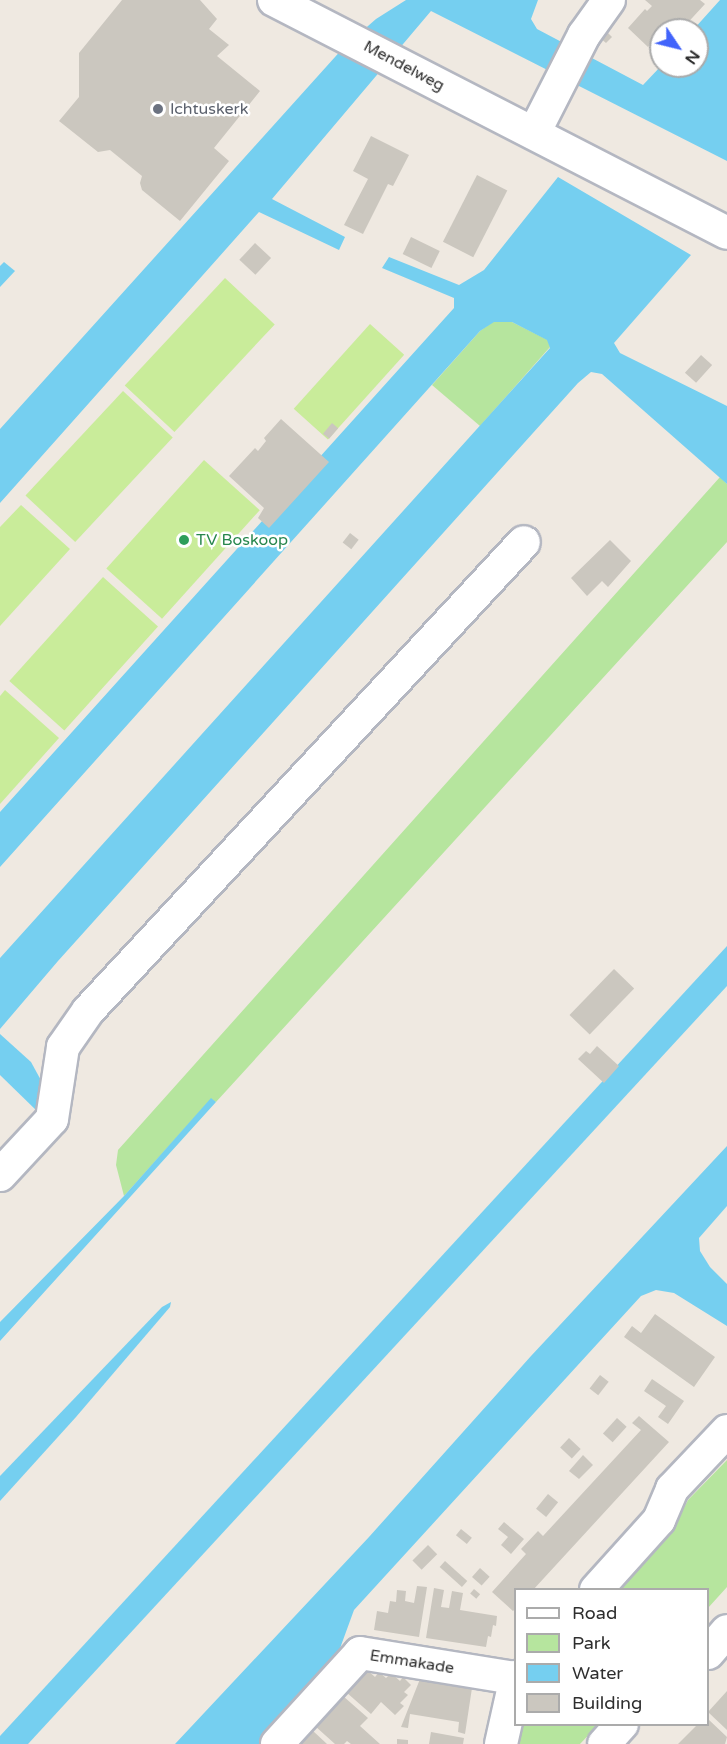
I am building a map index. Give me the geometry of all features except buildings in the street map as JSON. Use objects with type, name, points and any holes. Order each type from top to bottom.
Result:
[{"type":"street","name":"Mendelweg","points":[[274,0],[727,233]]},
{"type":"street","points":[[534,133],[584,35],[609,0]]},
{"type":"street","points":[[0,1175],[52,1119],[63,1047],[88,1011],[524,542]]},
{"type":"street","points":[[598,1588],[659,1520],[672,1488],[727,1431]]},
{"type":"street","points":[[709,1652],[727,1632]]},
{"type":"street","name":"Emmakade","points":[[277,1744],[360,1653],[514,1677]]},
{"type":"street","points":[[501,1744],[514,1682]]},
{"type":"street","points":[[604,1744],[621,1726]]},
{"type":"green space","points":[[225,278],[275,324],[174,432],[125,386]]},
{"type":"green space","points":[[494,321],[512,322],[548,340],[550,347],[480,426],[432,385],[480,331]]},
{"type":"green space","points":[[370,324],[404,355],[328,439],[294,409]]},
{"type":"green space","points":[[123,391],[173,437],[75,542],[25,496]]},
{"type":"green space","name":"TV Boskoop","points":[[204,460],[260,510],[162,619],[106,568]]},
{"type":"green space","points":[[720,477],[727,484],[727,542],[216,1102],[211,1099],[124,1196],[116,1165],[118,1150]]},
{"type":"green space","points":[[21,505],[70,549],[0,626],[0,527]]},
{"type":"green space","points":[[103,577],[158,627],[64,731],[9,681]]},
{"type":"green space","points":[[5,690],[59,738],[0,804],[0,696]]},
{"type":"green space","points":[[727,1460],[727,1587],[709,1607],[709,1588],[620,1588],[672,1531],[688,1500]]},
{"type":"green space","points":[[520,1726],[597,1726],[580,1744],[515,1744]]},
{"type":"water","points":[[406,0],[538,0],[531,19],[537,29],[643,85],[650,78],[709,78],[709,18],[704,18],[720,0],[727,0],[727,161],[431,11],[272,199],[345,237],[339,250],[259,212],[0,503],[0,429],[344,47],[376,19]]},
{"type":"water","points":[[558,177],[691,255],[614,343],[620,353],[727,406],[727,484],[602,374],[591,372],[578,383],[58,961],[0,1029],[0,958],[550,348],[547,340],[512,322],[494,322],[480,331],[0,867],[0,812],[454,308],[454,298],[382,268],[389,257],[459,285],[484,270]]},
{"type":"water","points":[[4,262],[15,271],[0,287],[0,266]]},
{"type":"water","points":[[727,946],[727,986],[28,1744],[0,1744],[0,1736]]},
{"type":"water","points":[[0,1034],[31,1062],[43,1084],[39,1113],[0,1075]]},
{"type":"water","points":[[211,1098],[216,1102],[0,1341],[0,1322],[124,1196]]},
{"type":"water","points":[[727,1146],[727,1206],[699,1238],[700,1251],[710,1267],[727,1284],[727,1326],[674,1293],[656,1290],[641,1296],[354,1610],[335,1662],[259,1744],[175,1744],[369,1537],[531,1356]]},
{"type":"water","points":[[171,1302],[170,1307],[76,1417],[0,1501],[0,1476],[162,1307]]},
{"type":"place","name":"Ichtuskerk","points":[[158,109]]},
{"type":"place","name":"TV Boskoop","points":[[184,540]]}]
